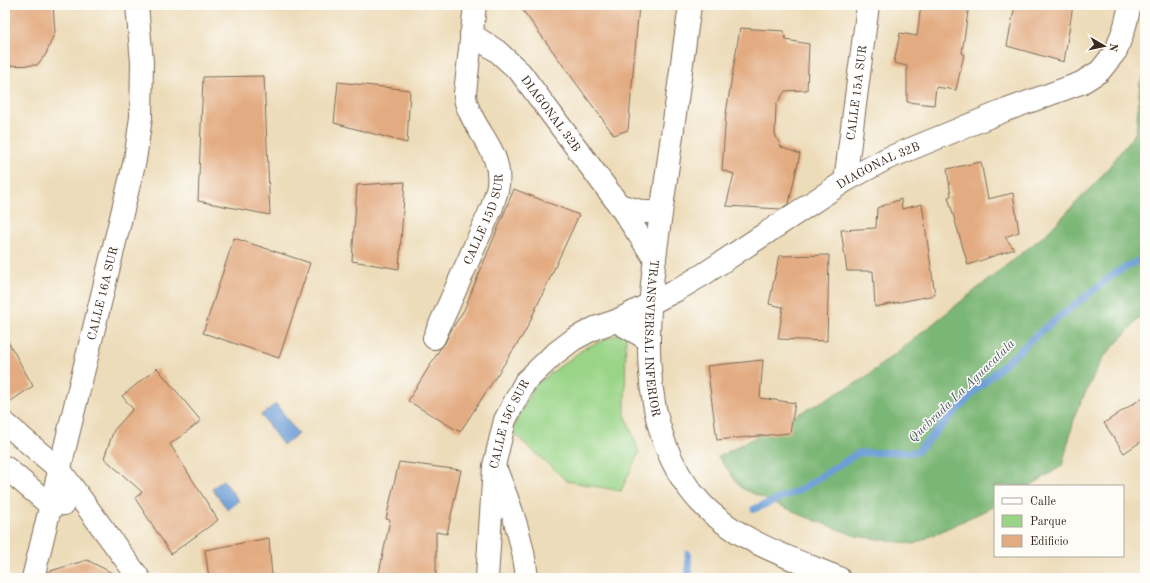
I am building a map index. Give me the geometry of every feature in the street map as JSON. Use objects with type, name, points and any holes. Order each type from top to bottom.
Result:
[{"type":"street","name":"CALLE 16A SUR","points":[[33,578],[135,160],[141,117],[142,85],[142,62],[137,5]]},
{"type":"street","name":"CALLE 15D SUR","points":[[434,338],[492,206],[498,185],[496,164],[489,145],[475,124],[467,107],[465,93],[475,5]]},
{"type":"street","name":"TRANSVERSAL INFERIOR","points":[[690,5],[661,212],[650,304],[650,378],[655,413],[665,447],[683,479],[701,502],[722,521],[753,541],[839,578]]},
{"type":"street","name":"CALLE 15A SUR","points":[[845,180],[868,5]]},
{"type":"street","name":"DIAGONAL 32B","points":[[650,304],[704,274],[845,180],[886,159],[1006,110],[1081,83],[1100,71],[1116,51],[1125,26],[1130,5]]},
{"type":"street","name":"DIAGONAL 32B","points":[[471,34],[497,51],[520,72],[619,205],[655,259]]},
{"type":"street","points":[[619,205],[645,212],[661,212]]},
{"type":"street","name":"CALLE 15C SUR","points":[[487,578],[494,466],[505,420],[526,382],[553,356],[574,339],[595,328],[616,321],[650,304]]},
{"type":"street","points":[[616,321],[649,340]]},
{"type":"street","points":[[5,423],[60,470],[139,578]]},
{"type":"street","points":[[494,466],[512,511],[525,556],[527,578]]},
{"type":"street","points":[[5,467],[50,505],[85,503]]},
{"type":"green space","points":[[1145,74],[1145,312],[1102,359],[1076,412],[1062,466],[1032,485],[994,485],[994,506],[914,544],[856,536],[806,517],[741,488],[718,457],[862,380],[1046,234],[1102,176],[1136,132],[1140,83]]},
{"type":"green space","points":[[626,331],[625,414],[639,452],[621,491],[567,481],[511,431],[535,385],[585,348]]},
{"type":"water","points":[[276,404],[298,434],[283,445],[261,415]]},
{"type":"water","points":[[223,480],[239,501],[228,510],[212,489]]},
{"type":"building","points":[[5,5],[53,5],[55,32],[46,54],[37,65],[5,66]]},
{"type":"building","points":[[519,5],[639,5],[628,130],[614,135]]},
{"type":"building","points":[[921,5],[969,5],[962,53],[964,54],[956,90],[936,87],[934,105],[907,102],[907,66],[894,63],[900,33],[917,36]]},
{"type":"building","points":[[1015,5],[1073,5],[1064,62],[1007,46]]},
{"type":"building","points":[[740,28],[784,31],[786,40],[809,44],[807,90],[785,91],[776,105],[775,134],[781,147],[800,154],[789,203],[781,209],[726,206],[734,174],[722,170],[726,113]]},
{"type":"building","points":[[264,76],[270,215],[198,201],[203,77]]},
{"type":"building","points":[[338,82],[410,90],[407,143],[334,123]]},
{"type":"building","points":[[981,162],[988,199],[1013,193],[1019,232],[1005,237],[1014,249],[968,265],[948,197],[951,196],[947,169]]},
{"type":"building","points":[[405,182],[399,269],[352,261],[357,185]]},
{"type":"building","points":[[514,189],[579,215],[525,332],[460,432],[408,401],[464,310]]},
{"type":"building","points":[[901,199],[902,209],[922,204],[935,295],[875,307],[873,271],[847,271],[841,230],[876,228],[877,208]]},
{"type":"building","points":[[234,238],[310,263],[279,358],[203,333]]},
{"type":"building","points":[[829,255],[827,341],[778,339],[783,307],[769,304],[779,256]]},
{"type":"building","points":[[5,336],[33,386],[5,405]]},
{"type":"building","points":[[763,360],[760,398],[795,403],[790,433],[717,440],[707,366]]},
{"type":"building","points":[[157,368],[201,421],[170,444],[218,520],[171,554],[135,498],[142,492],[104,458],[114,430],[133,409],[122,396]]},
{"type":"building","points":[[1145,396],[1145,439],[1124,453],[1104,423]]},
{"type":"building","points":[[399,462],[461,470],[447,534],[436,532],[436,578],[378,578],[390,520],[386,519]]},
{"type":"building","points":[[269,538],[272,578],[209,578],[205,550]]},
{"type":"building","points":[[87,560],[122,578],[46,578],[47,572]]},
{"type":"waterway","name":"Quebrada La Aguacatala","points":[[754,509],[800,490],[858,453],[917,452],[977,389],[1040,332],[1117,272],[1145,257]]},
{"type":"waterway","name":"Quebrada La Aguacatala","points":[[688,554],[689,578]]}]
